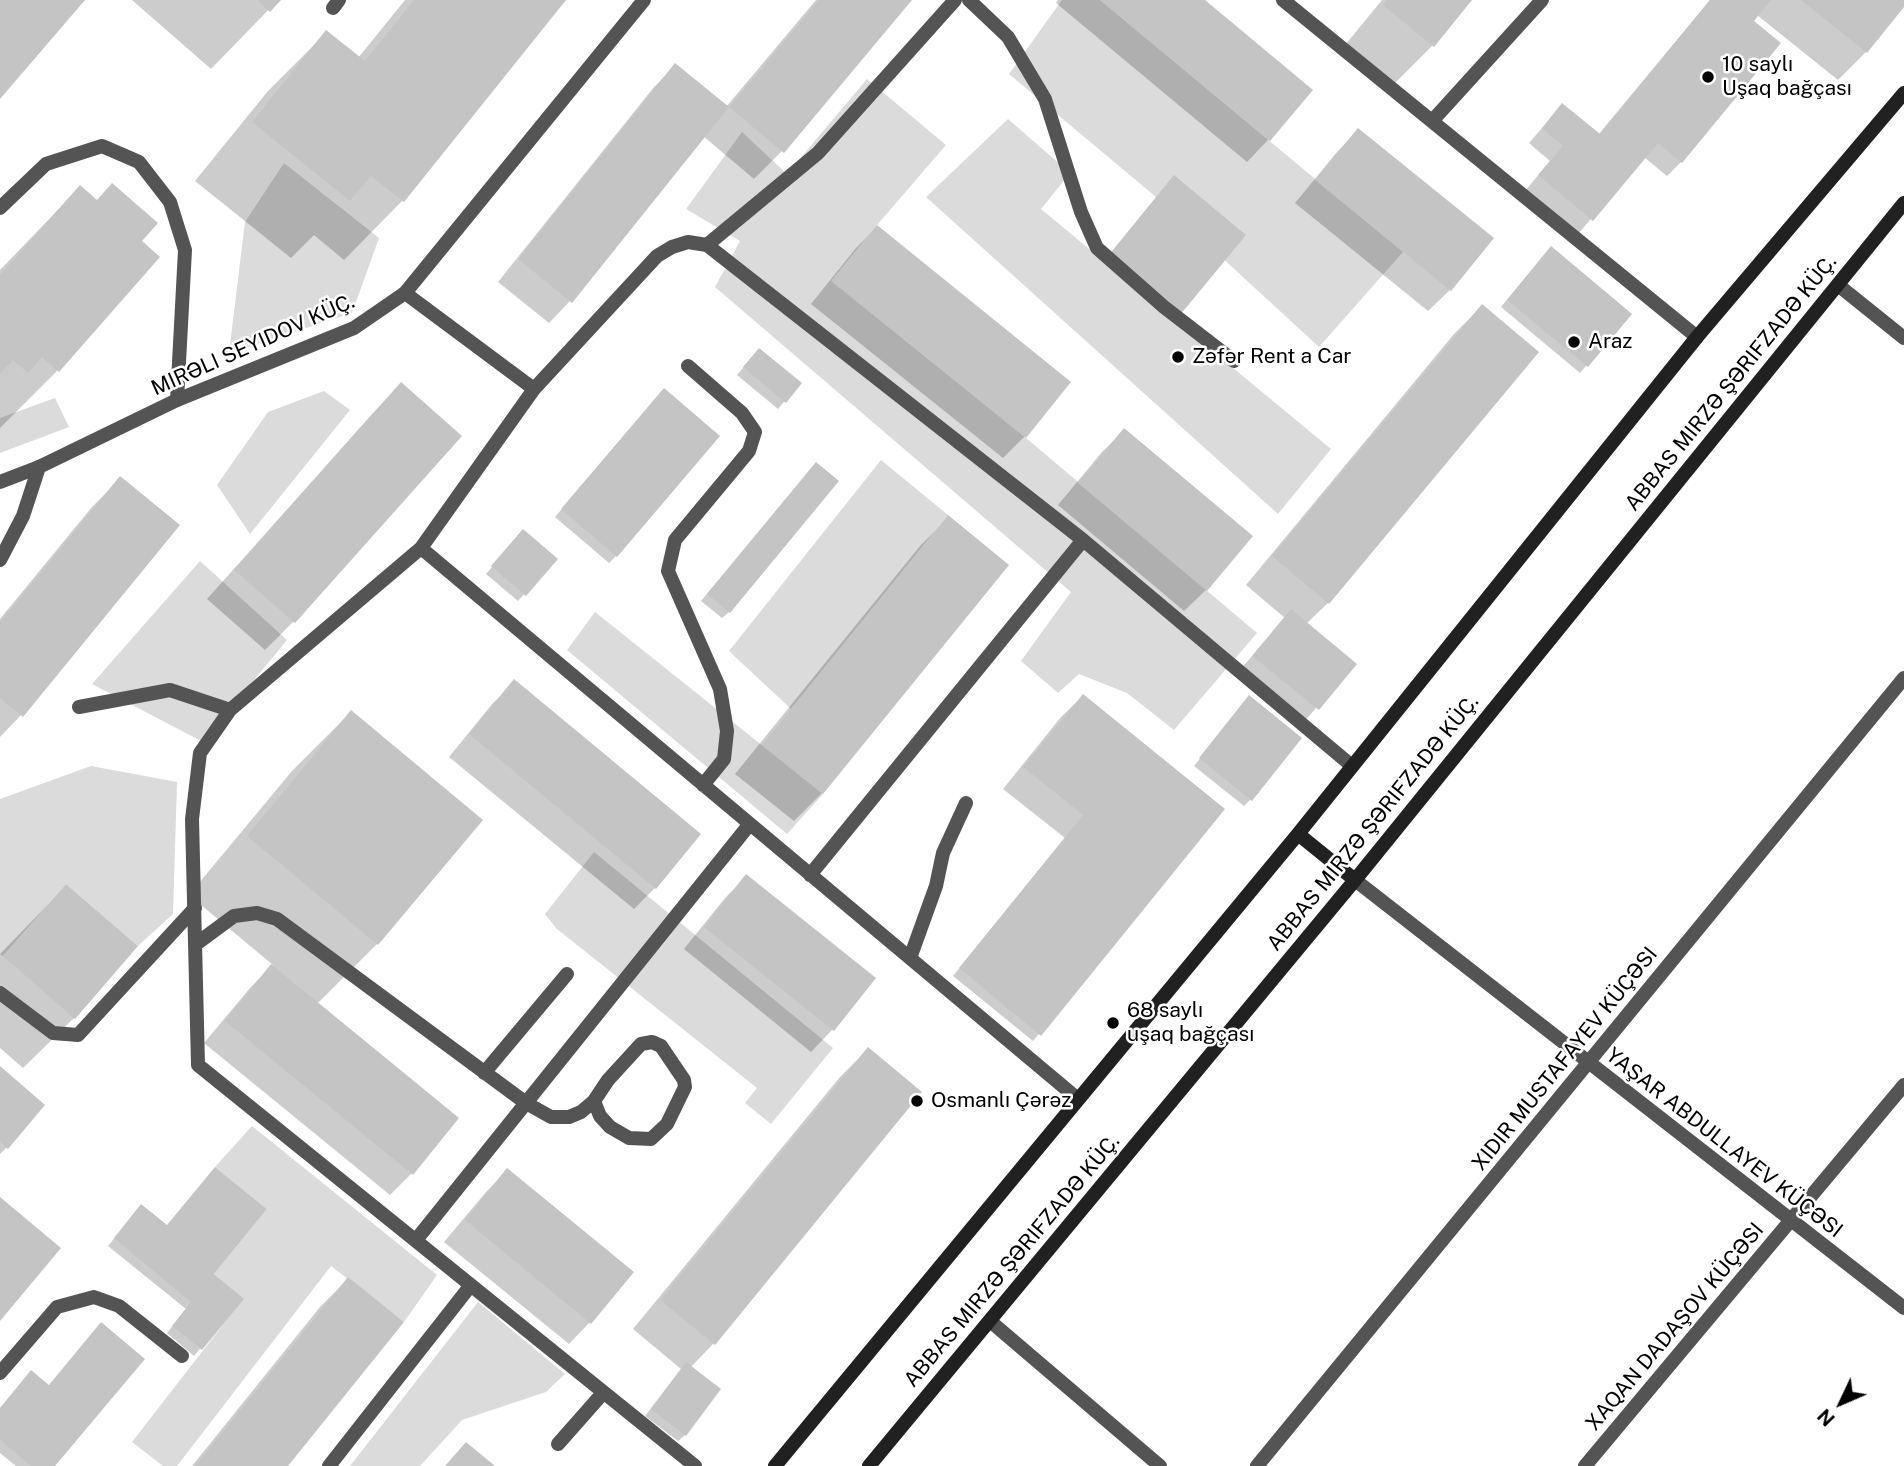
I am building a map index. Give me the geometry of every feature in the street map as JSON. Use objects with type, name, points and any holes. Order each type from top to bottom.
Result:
[{"type":"main road","points":[[775,1466],[1298,834],[1697,337],[1904,93]]},
{"type":"main road","name":"ABBAS MIRZƏ ŞƏRIFZADƏ KÜÇ.","points":[[869,1466],[1354,880],[1904,203]]},
{"type":"main road","points":[[1298,834],[1354,880]]},
{"type":"street","name":"MIRƏLI SEYIDOV KÜÇ.","points":[[0,482],[39,467],[177,400],[354,328],[405,293],[644,0]]},
{"type":"street","points":[[707,245],[818,153],[955,0]]},
{"type":"street","points":[[969,0],[1009,37],[1045,99],[1080,212],[1097,248],[1164,307],[1234,361]]},
{"type":"street","points":[[1283,0],[1697,337]]},
{"type":"street","points":[[1433,120],[1542,0]]},
{"type":"street","points":[[0,208],[46,164],[102,146],[139,162],[170,202],[185,250],[177,400]]},
{"type":"street","points":[[695,1466],[198,1065],[192,819],[200,753],[230,710],[421,548],[534,389],[657,256],[688,242],[707,245],[1083,540],[1352,766]]},
{"type":"street","points":[[1838,285],[1904,338]]},
{"type":"street","points":[[405,293],[534,389]]},
{"type":"street","points":[[688,366],[742,413],[755,432],[749,451],[675,540],[668,570],[720,688],[727,731],[723,759],[703,785]]},
{"type":"street","points":[[0,560],[23,516],[39,467]]},
{"type":"street","points":[[810,876],[1083,540]]},
{"type":"street","points":[[421,548],[1077,1099]]},
{"type":"street","points":[[1257,1466],[1904,678]]},
{"type":"street","points":[[79,707],[170,690],[230,710]]},
{"type":"street","points":[[910,958],[936,886],[943,853],[966,803]]},
{"type":"street","points":[[416,1240],[749,825]]},
{"type":"street","name":"YAŞAR ABDULLAYEV KÜÇƏSI","points":[[1354,880],[1904,1308]]},
{"type":"street","points":[[0,993],[53,1033],[78,1035],[195,908]]},
{"type":"street","points":[[196,944],[234,916],[257,913],[277,919],[484,1073],[526,1103],[551,1116],[569,1117],[581,1112],[594,1101],[608,1080],[640,1044],[652,1042],[661,1046],[684,1080],[685,1087],[667,1124],[651,1139],[629,1138],[610,1127],[600,1116],[594,1101]]},
{"type":"street","points":[[484,1073],[567,974]]},
{"type":"street","name":"XAQAN DADAŞOV KÜÇƏSI","points":[[1585,1466],[1904,1085]]},
{"type":"street","points":[[329,1466],[471,1285]]},
{"type":"street","points":[[0,1373],[57,1307],[94,1297],[119,1306],[182,1356]]},
{"type":"street","points":[[990,1321],[1160,1466]]},
{"type":"street","points":[[558,1444],[603,1392]]},
{"type":"shaded area","points":[[1062,0],[1100,0],[1403,252],[1319,347],[1156,197],[1009,74]]},
{"type":"shaded area","points":[[867,79],[946,145],[832,281],[1026,438],[1257,633],[1174,730],[1127,693],[1079,674],[1058,693],[1021,661],[1071,592],[715,287],[740,241],[686,209],[742,132],[787,174]]},
{"type":"shaded area","points":[[1008,119],[1070,173],[1041,209],[1331,449],[1278,514],[926,197]]},
{"type":"shaded area","points":[[284,163],[379,238],[352,313],[229,353],[245,222]]},
{"type":"shaded area","points":[[324,391],[350,410],[250,534],[217,485],[268,412]]},
{"type":"shaded area","points":[[55,398],[69,427],[0,453],[0,418]]},
{"type":"shaded area","points":[[881,460],[948,515],[791,709],[729,651]]},
{"type":"shaded area","points":[[200,561],[287,640],[203,742],[92,684]]},
{"type":"shaded area","points":[[595,612],[823,794],[787,834],[567,650]]},
{"type":"shaded area","points":[[91,766],[177,782],[173,914],[138,946],[66,884],[3,956],[0,954],[0,799]]},
{"type":"shaded area","points":[[594,852],[833,1048],[771,1124],[745,1103],[757,1088],[557,929],[545,914]]},
{"type":"shaded area","points":[[252,1126],[437,1275],[404,1322],[331,1266],[177,1466],[163,1466],[132,1442],[243,1299],[214,1274],[267,1209],[215,1167]]},
{"type":"shaded area","points":[[478,1302],[565,1374],[546,1392],[462,1420],[420,1466],[350,1466]]},
{"type":"building","points":[[0,0],[85,0],[0,99]]},
{"type":"building","points":[[257,0],[281,0],[270,12]]},
{"type":"building","points":[[414,0],[566,0],[404,202],[371,176],[350,201],[252,122],[326,30],[365,61]]},
{"type":"building","points":[[819,0],[912,0],[784,153],[729,107]]},
{"type":"building","points":[[1100,0],[1205,0],[1313,90],[1270,141]]},
{"type":"building","points":[[1387,0],[1472,0],[1434,47],[1383,5]]},
{"type":"building","points":[[1710,0],[1771,0],[1754,21],[1781,43],[1682,163],[1658,143],[1593,221],[1538,175],[1563,146],[1542,128],[1562,103],[1600,134]]},
{"type":"building","points":[[1801,0],[1904,0],[1904,7],[1867,53]]},
{"type":"building","points":[[675,63],[729,107],[572,303],[518,259]]},
{"type":"building","points":[[1358,128],[1494,238],[1451,291],[1315,180]]},
{"type":"building","points":[[1174,175],[1246,235],[1180,315],[1108,256]]},
{"type":"building","points":[[112,183],[158,223],[142,241],[160,257],[59,372],[42,357],[28,373],[13,360],[0,374],[0,275],[80,185],[97,200]]},
{"type":"building","points":[[877,225],[1071,382],[1026,438],[831,281]]},
{"type":"building","points":[[1551,246],[1632,314],[1588,367],[1507,300]]},
{"type":"building","points":[[1482,304],[1539,352],[1329,604],[1272,556]]},
{"type":"building","points":[[759,348],[802,383],[786,403],[743,367]]},
{"type":"building","points":[[401,382],[462,436],[295,623],[234,570]]},
{"type":"building","points":[[664,388],[720,436],[617,557],[561,509]]},
{"type":"building","points":[[1124,428],[1253,536],[1207,591],[1078,483]]},
{"type":"building","points":[[816,462],[839,481],[730,613],[707,594]]},
{"type":"building","points":[[120,476],[180,525],[23,717],[0,698],[0,622]]},
{"type":"building","points":[[948,515],[1009,565],[823,794],[762,745]]},
{"type":"building","points":[[523,529],[558,559],[526,596],[491,566]]},
{"type":"building","points":[[1291,609],[1357,664],[1319,710],[1252,656]]},
{"type":"building","points":[[514,679],[701,834],[656,889],[469,734]]},
{"type":"building","points":[[1083,694],[1225,809],[1041,1036],[959,968],[1083,815],[1023,767]]},
{"type":"building","points":[[1249,695],[1302,738],[1252,801],[1199,758]]},
{"type":"building","points":[[351,710],[483,820],[378,945],[247,836]]},
{"type":"building","points":[[746,874],[876,978],[834,1031],[704,927]]},
{"type":"building","points":[[66,884],[138,946],[75,1019],[3,956]]},
{"type":"building","points":[[271,964],[459,1118],[413,1175],[225,1021]]},
{"type":"building","points":[[868,1047],[922,1092],[715,1345],[660,1300]]},
{"type":"building","points":[[0,1066],[45,1105],[8,1149],[0,1142]]},
{"type":"building","points":[[215,1167],[267,1209],[214,1274],[244,1299],[202,1350],[172,1326],[191,1302],[114,1238],[141,1204],[167,1225]]},
{"type":"building","points":[[507,1168],[634,1272],[591,1324],[465,1220]]},
{"type":"building","points":[[0,1197],[61,1248],[0,1321]]},
{"type":"building","points":[[348,1277],[404,1322],[288,1466],[195,1466]]},
{"type":"building","points":[[101,1322],[145,1359],[55,1466],[31,1466],[0,1440],[0,1408],[31,1370],[49,1385]]},
{"type":"building","points":[[686,1362],[721,1389],[686,1436],[651,1409]]},
{"type":"building","points":[[466,1442],[495,1466],[445,1466]]},
{"type":"place","name":"10 saylı Uşaq bağçası","points":[[1708,77]]},
{"type":"place","name":"Araz","points":[[1574,342]]},
{"type":"place","name":"Zəfər Rent a Car","points":[[1178,357]]},
{"type":"place","name":"68 saylı uşaq bağçası","points":[[1113,1023]]},
{"type":"place","name":"Osmanlı Çərəz","points":[[917,1101]]}]
